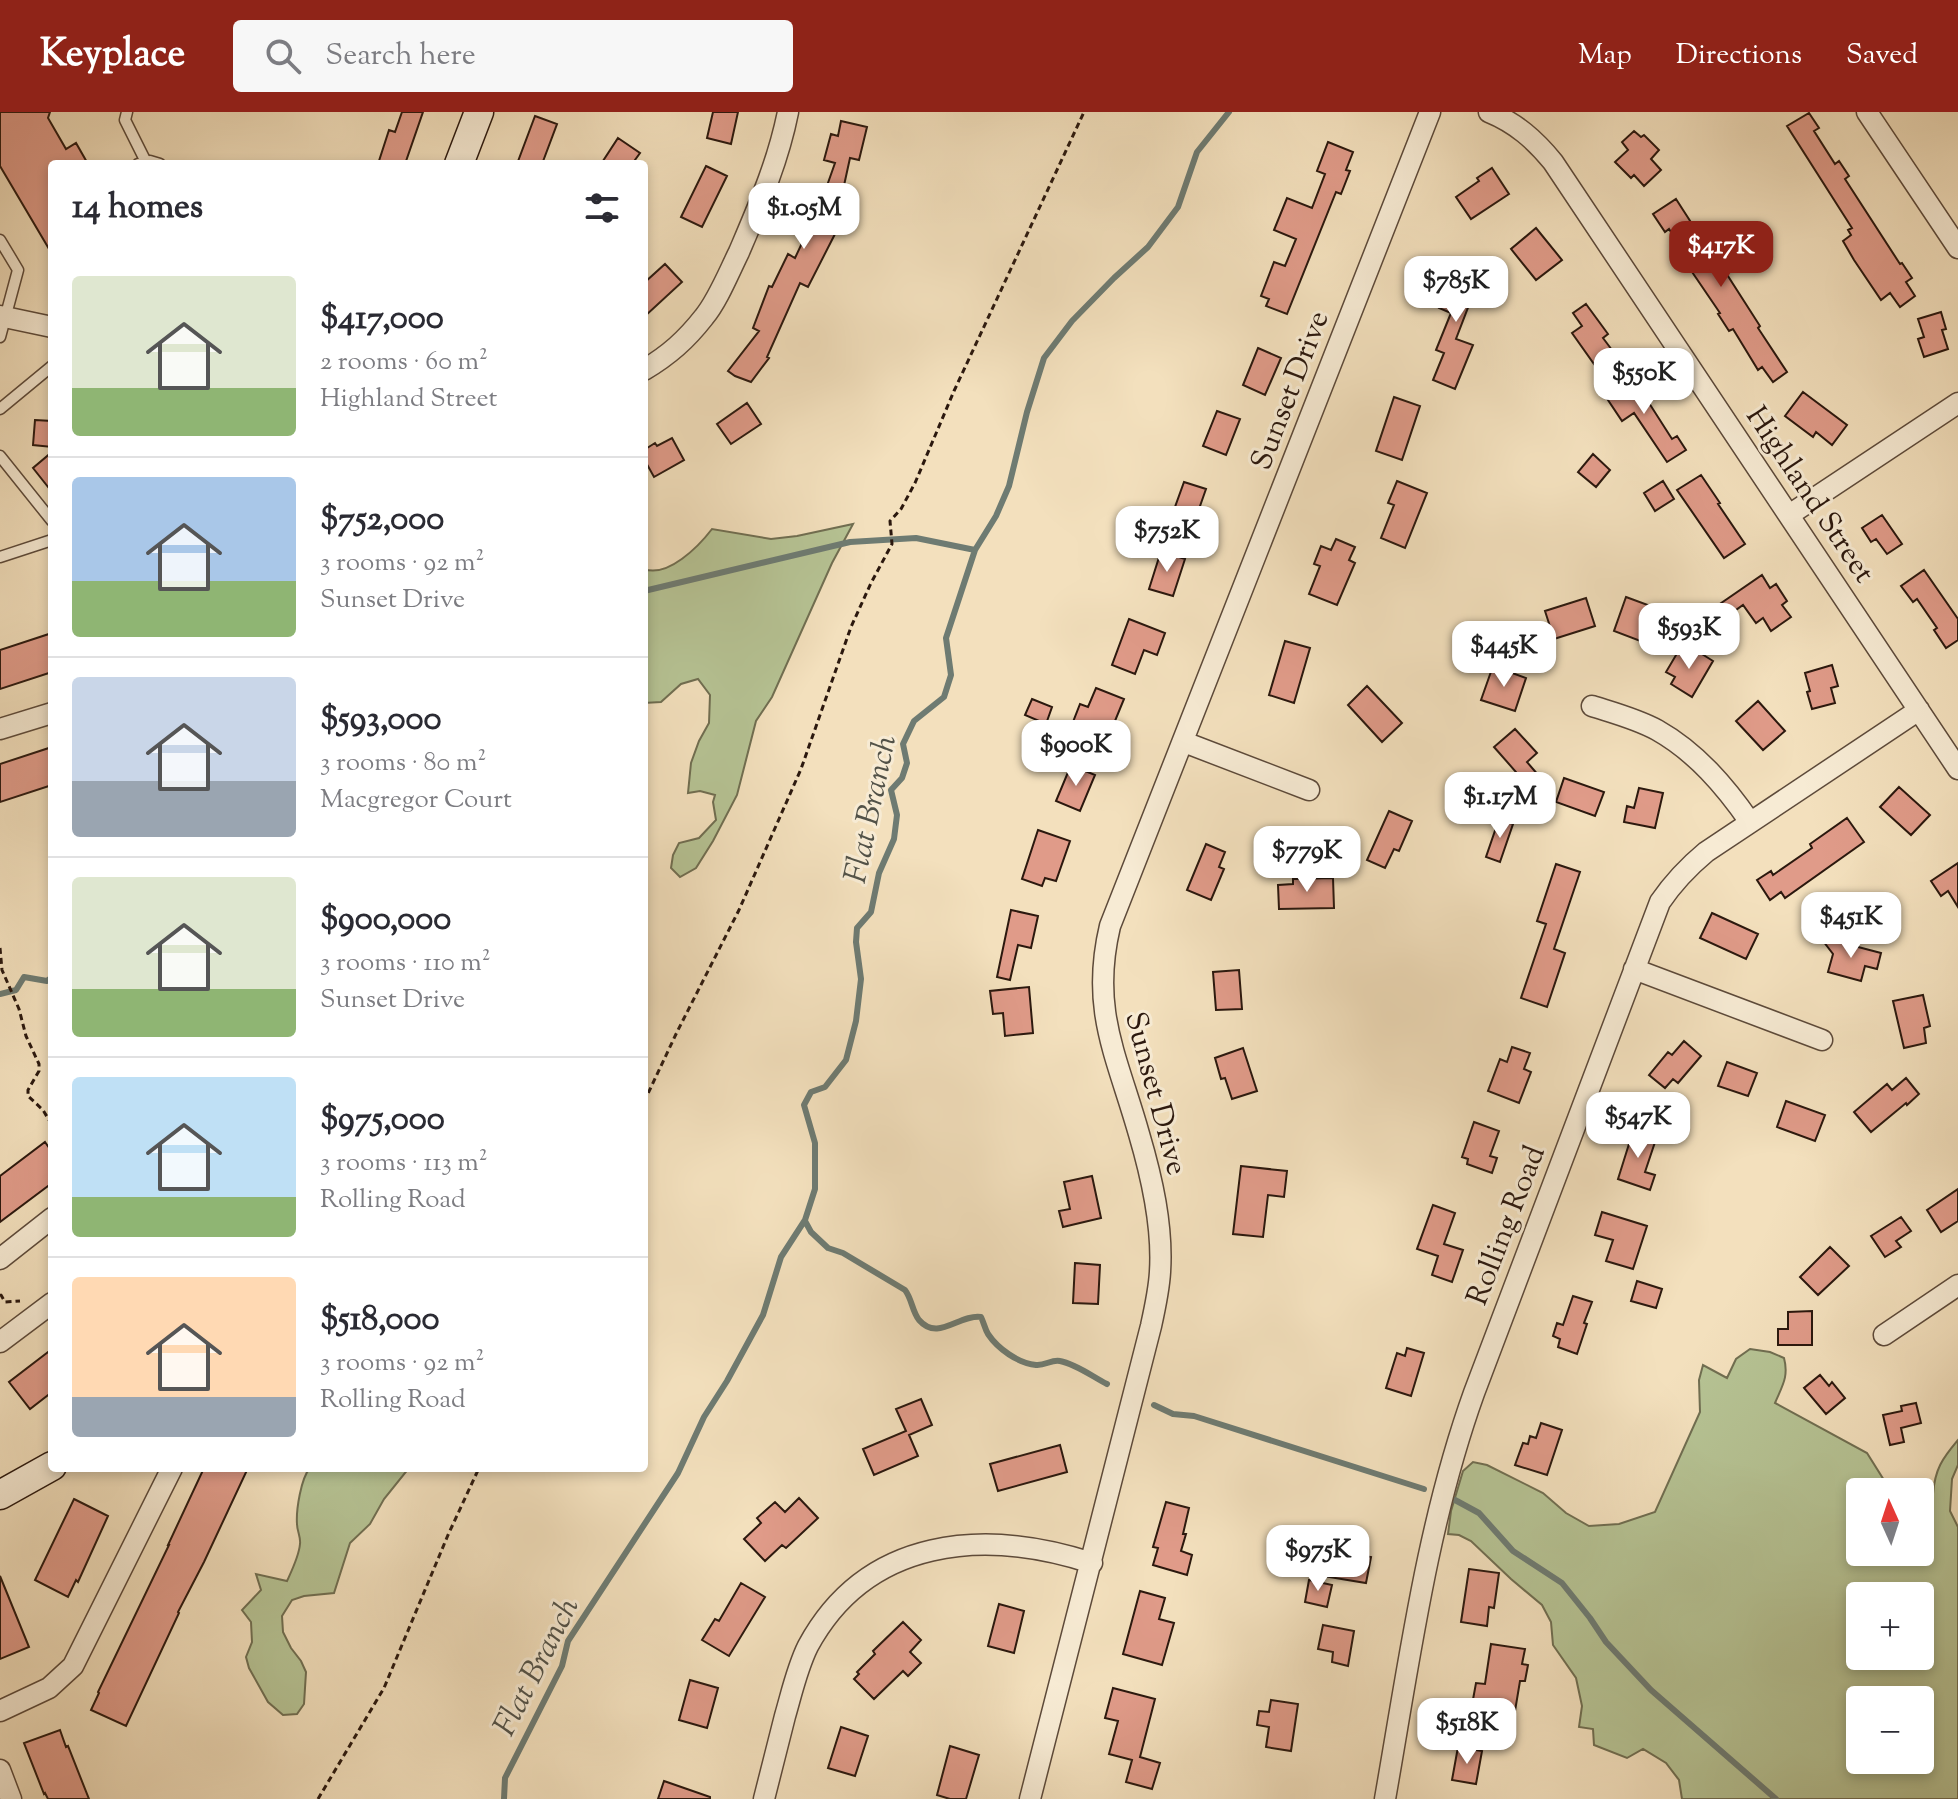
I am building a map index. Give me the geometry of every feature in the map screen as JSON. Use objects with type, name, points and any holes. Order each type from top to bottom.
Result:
[{"type":"street","points":[[461,160],[479,112]]},
{"type":"street","points":[[648,367],[676,348],[707,315],[767,187],[788,112]]},
{"type":"street","name":"Sunset Drive","points":[[1030,1799],[1157,1298],[1161,1250],[1158,1220],[1144,1150],[1108,1037],[1103,1006],[1102,975],[1110,926],[1430,112]]},
{"type":"street","name":"Highland Street","points":[[1489,112],[1519,128],[1538,143],[1553,162],[1958,769]]},
{"type":"street","points":[[1867,112],[1958,248]]},
{"type":"street","points":[[2,323],[48,327]]},
{"type":"street","points":[[1789,515],[1958,403]]},
{"type":"street","points":[[1592,706],[1644,724],[1681,746],[1707,768],[1750,822]]},
{"type":"street","name":"Rolling Road","points":[[1385,1799],[1421,1597],[1449,1468],[1474,1393],[1660,902],[1688,867],[1706,852],[1919,710]]},
{"type":"street","points":[[0,729],[48,714]]},
{"type":"street","points":[[1184,742],[1309,790]]},
{"type":"street","points":[[1634,969],[1822,1040]]},
{"type":"street","points":[[0,1259],[48,1221]]},
{"type":"street","points":[[1884,1335],[1958,1285]]},
{"type":"street","points":[[0,1342],[48,1306]]},
{"type":"street","points":[[0,1495],[48,1468]]},
{"type":"street","points":[[0,1711],[49,1688],[73,1666],[170,1472]]},
{"type":"street","points":[[764,1799],[796,1676],[808,1648],[824,1621],[862,1581],[903,1558],[954,1545],[1033,1547],[1092,1563]]},
{"type":"street","points":[[0,1770],[11,1799]]},
{"type":"lane","points":[[127,112],[125,120],[141,160]]},
{"type":"lane","points":[[0,240],[18,270],[2,323]]},
{"type":"lane","points":[[0,409],[48,369]]},
{"type":"lane","points":[[0,456],[48,516]]},
{"type":"lane","points":[[0,557],[48,541]]},
{"type":"path","points":[[648,1094],[739,910],[801,769],[851,627],[892,544],[890,521],[901,509],[915,483],[960,377],[1084,112]]},
{"type":"path","points":[[0,948],[4,976],[39,1064],[28,1096],[48,1118]]},
{"type":"path","points":[[318,1799],[384,1688],[477,1472]]},
{"type":"green space","points":[[853,524],[832,563],[772,697],[756,721],[737,795],[696,868],[680,877],[671,868],[679,843],[699,838],[716,820],[715,795],[700,791],[688,793],[691,763],[709,723],[710,695],[698,679],[681,684],[661,702],[648,703],[648,570],[673,565],[691,552],[712,529],[771,539]]},
{"type":"green space","points":[[1750,1349],[1784,1358],[1785,1376],[1775,1403],[1867,1453],[1883,1478],[1846,1478],[1846,1566],[1934,1566],[1936,1478],[1940,1465],[1958,1440],[1958,1465],[1952,1479],[1950,1511],[1958,1527],[1958,1799],[1682,1799],[1679,1780],[1666,1763],[1643,1749],[1627,1758],[1594,1745],[1593,1729],[1579,1727],[1582,1706],[1576,1678],[1553,1645],[1551,1622],[1542,1605],[1471,1541],[1448,1534],[1451,1511],[1463,1471],[1473,1462],[1487,1465],[1543,1493],[1566,1513],[1589,1526],[1619,1524],[1655,1512],[1700,1412],[1699,1380],[1703,1365],[1727,1378],[1736,1359]]},
{"type":"green space","points":[[308,1472],[406,1472],[384,1499],[370,1524],[350,1543],[334,1593],[292,1600],[282,1616],[283,1632],[306,1672],[304,1704],[297,1714],[283,1715],[268,1702],[249,1668],[246,1657],[252,1642],[251,1622],[242,1610],[261,1590],[256,1574],[287,1581],[299,1549],[298,1503]]},
{"type":"building","points":[[0,112],[50,112],[48,118],[66,149],[76,143],[86,160],[48,160],[48,247],[0,166]]},
{"type":"building","points":[[402,112],[423,112],[406,160],[379,160],[389,130],[395,132]]},
{"type":"building","points":[[713,112],[738,112],[731,144],[707,138]]},
{"type":"building","points":[[1809,113],[1819,128],[1814,131],[1835,164],[1839,161],[1849,176],[1845,179],[1912,278],[1906,282],[1915,296],[1900,307],[1890,293],[1881,300],[1854,260],[1843,241],[1851,235],[1848,230],[1852,228],[1787,126]]},
{"type":"building","points":[[535,116],[557,124],[544,160],[518,160]]},
{"type":"building","points":[[841,121],[867,127],[859,160],[850,158],[843,190],[851,192],[837,230],[808,287],[800,283],[769,358],[751,382],[735,376],[728,371],[759,331],[753,328],[769,286],[772,287],[788,254],[795,258],[811,224],[804,222],[814,194],[823,197],[835,163],[824,160],[831,134],[838,136]]},
{"type":"building","points":[[1634,131],[1641,137],[1644,135],[1659,150],[1651,159],[1661,170],[1644,186],[1615,162],[1628,150],[1622,142]]},
{"type":"building","points":[[618,138],[640,153],[635,160],[604,160]]},
{"type":"building","points":[[1328,142],[1353,152],[1346,170],[1350,171],[1341,194],[1336,192],[1287,314],[1266,306],[1269,299],[1261,296],[1274,262],[1285,266],[1296,239],[1274,230],[1287,198],[1312,208],[1325,174],[1317,171]]},
{"type":"building","points":[[706,166],[727,176],[702,227],[681,217]]},
{"type":"building","points":[[1492,168],[1509,194],[1471,219],[1456,197]]},
{"type":"building","points":[[1676,199],[1703,241],[1712,236],[1727,257],[1719,262],[1787,372],[1773,382],[1762,367],[1758,370],[1733,329],[1729,331],[1688,266],[1697,259],[1682,236],[1676,240],[1669,229],[1665,232],[1653,214]]},
{"type":"building","points":[[1536,228],[1562,260],[1536,280],[1511,249]]},
{"type":"building","points":[[1457,262],[1482,271],[1456,339],[1473,345],[1455,389],[1433,380],[1444,353],[1436,350],[1451,313],[1439,308]]},
{"type":"building","points":[[665,264],[682,282],[648,313],[648,279]]},
{"type":"building","points":[[1586,304],[1608,334],[1603,338],[1612,350],[1594,364],[1572,333],[1582,326],[1573,313]]},
{"type":"building","points":[[1941,312],[1948,349],[1924,357],[1918,339],[1924,337],[1918,319]]},
{"type":"building","points":[[1258,348],[1281,358],[1265,395],[1243,385]]},
{"type":"building","points":[[1634,375],[1672,439],[1677,436],[1686,450],[1667,462],[1634,413],[1622,421],[1604,394]]},
{"type":"building","points":[[1803,392],[1847,425],[1832,445],[1816,432],[1813,437],[1785,416]]},
{"type":"building","points":[[1394,397],[1420,406],[1402,460],[1376,451]]},
{"type":"building","points":[[747,403],[761,424],[731,444],[717,424]]},
{"type":"building","points":[[1217,411],[1240,419],[1226,455],[1203,446]]},
{"type":"building","points":[[35,420],[48,421],[48,447],[33,445]]},
{"type":"building","points":[[672,438],[684,460],[654,477],[648,466],[648,447],[655,443],[657,446]]},
{"type":"building","points":[[1593,454],[1610,470],[1596,487],[1578,472]]},
{"type":"building","points":[[48,455],[48,487],[33,468]]},
{"type":"building","points":[[1701,475],[1745,544],[1724,558],[1677,490]]},
{"type":"building","points":[[1397,481],[1427,493],[1405,548],[1381,538],[1394,505],[1388,503]]},
{"type":"building","points":[[1663,481],[1674,499],[1655,511],[1644,493]]},
{"type":"building","points":[[1184,482],[1206,489],[1193,526],[1171,518]]},
{"type":"building","points":[[1882,515],[1902,544],[1887,554],[1876,539],[1871,542],[1862,528]]},
{"type":"building","points":[[1336,539],[1355,547],[1349,560],[1355,563],[1337,605],[1309,594],[1320,566],[1314,564],[1321,546],[1331,550]]},
{"type":"building","points":[[1161,551],[1185,559],[1173,596],[1149,589]]},
{"type":"building","points":[[1924,570],[1958,619],[1958,640],[1946,648],[1934,630],[1937,628],[1917,599],[1913,602],[1901,586]]},
{"type":"building","points":[[1762,575],[1770,588],[1776,584],[1787,601],[1782,605],[1791,617],[1771,631],[1763,618],[1756,623],[1743,605],[1722,620],[1714,608]]},
{"type":"building","points":[[1626,597],[1656,608],[1643,642],[1614,631]]},
{"type":"building","points":[[1586,598],[1595,626],[1554,639],[1545,611]]},
{"type":"building","points":[[1129,619],[1165,633],[1157,655],[1144,650],[1135,674],[1112,665]]},
{"type":"building","points":[[48,634],[48,673],[0,689],[0,650]]},
{"type":"building","points":[[1285,641],[1310,648],[1294,703],[1269,695]]},
{"type":"building","points":[[1694,649],[1713,661],[1692,697],[1671,684],[1675,677],[1666,672],[1679,650],[1690,656]]},
{"type":"building","points":[[1832,665],[1838,686],[1831,688],[1835,703],[1812,709],[1805,673]]},
{"type":"building","points":[[1493,666],[1526,678],[1515,711],[1481,700]]},
{"type":"building","points":[[1367,686],[1402,723],[1382,742],[1348,705]]},
{"type":"building","points":[[1096,688],[1124,699],[1108,738],[1102,736],[1099,744],[1078,736],[1082,726],[1073,722],[1080,704],[1088,707]]},
{"type":"building","points":[[1032,699],[1052,707],[1046,724],[1025,715]]},
{"type":"building","points":[[1758,701],[1785,731],[1763,750],[1736,721]]},
{"type":"building","points":[[1515,729],[1537,753],[1527,762],[1539,776],[1521,793],[1508,778],[1516,772],[1494,747]]},
{"type":"building","points":[[48,748],[48,786],[0,802],[0,764]]},
{"type":"building","points":[[1071,765],[1095,775],[1080,811],[1056,801]]},
{"type":"building","points":[[1564,778],[1604,792],[1595,816],[1556,802]]},
{"type":"building","points":[[1899,787],[1930,815],[1911,835],[1880,807]]},
{"type":"building","points":[[1639,788],[1663,793],[1655,828],[1624,822],[1627,806],[1634,808]]},
{"type":"building","points":[[1389,811],[1412,821],[1399,851],[1394,849],[1385,868],[1367,860]]},
{"type":"building","points":[[1847,818],[1864,842],[1785,898],[1781,892],[1770,900],[1757,880],[1771,871],[1773,875],[1812,848],[1810,844]]},
{"type":"building","points":[[1499,819],[1513,824],[1500,862],[1486,857]]},
{"type":"building","points":[[1038,830],[1070,841],[1056,881],[1045,878],[1042,886],[1022,879]]},
{"type":"building","points":[[1206,844],[1225,852],[1219,867],[1224,869],[1211,900],[1187,890]]},
{"type":"building","points":[[1958,863],[1958,907],[1948,891],[1941,896],[1931,881]]},
{"type":"building","points":[[1556,864],[1580,872],[1554,949],[1565,953],[1547,1007],[1521,998],[1546,924],[1537,921]]},
{"type":"building","points":[[1333,878],[1334,908],[1279,909],[1278,885],[1293,884],[1293,879]]},
{"type":"building","points":[[1011,910],[1038,916],[1031,948],[1018,945],[1010,980],[997,977]]},
{"type":"building","points":[[1712,913],[1758,934],[1746,959],[1700,938]]},
{"type":"building","points":[[1820,937],[1881,953],[1877,969],[1865,966],[1861,981],[1828,972],[1833,954]]},
{"type":"building","points":[[1239,970],[1242,1009],[1216,1010],[1213,972]]},
{"type":"building","points":[[1029,987],[1033,1033],[1005,1036],[1003,1013],[993,1014],[990,991]]},
{"type":"building","points":[[1923,995],[1930,1026],[1924,1028],[1926,1043],[1904,1048],[1893,1001]]},
{"type":"building","points":[[1684,1041],[1701,1056],[1678,1083],[1673,1079],[1665,1088],[1649,1075],[1668,1052],[1672,1055]]},
{"type":"building","points":[[1512,1047],[1530,1053],[1524,1069],[1531,1072],[1519,1103],[1488,1091],[1500,1059],[1507,1062]]},
{"type":"building","points":[[1243,1048],[1257,1091],[1232,1099],[1225,1078],[1221,1079],[1215,1058]]},
{"type":"building","points":[[1727,1062],[1757,1073],[1748,1096],[1718,1086]]},
{"type":"building","points":[[1906,1078],[1919,1094],[1871,1132],[1854,1112],[1887,1084],[1892,1090]]},
{"type":"building","points":[[1786,1101],[1825,1115],[1815,1141],[1777,1127]]},
{"type":"building","points":[[1474,1122],[1499,1131],[1490,1156],[1497,1158],[1492,1173],[1467,1164],[1468,1159],[1462,1157]]},
{"type":"building","points":[[1634,1128],[1657,1136],[1645,1172],[1655,1175],[1650,1190],[1618,1179]]},
{"type":"building","points":[[45,1142],[48,1146],[48,1186],[0,1222],[0,1176]]},
{"type":"building","points":[[1241,1166],[1287,1171],[1284,1197],[1268,1195],[1263,1237],[1233,1234]]},
{"type":"building","points":[[1092,1176],[1101,1218],[1063,1227],[1059,1211],[1070,1209],[1064,1182]]},
{"type":"building","points":[[1958,1189],[1958,1221],[1941,1232],[1927,1210]]},
{"type":"building","points":[[1433,1205],[1455,1213],[1444,1244],[1463,1250],[1452,1282],[1432,1275],[1438,1256],[1417,1249]]},
{"type":"building","points":[[1602,1212],[1647,1226],[1633,1269],[1606,1261],[1613,1240],[1595,1235]]},
{"type":"building","points":[[1901,1217],[1911,1231],[1896,1241],[1901,1247],[1885,1257],[1871,1236]]},
{"type":"building","points":[[1830,1247],[1849,1266],[1818,1295],[1800,1277]]},
{"type":"building","points":[[1075,1263],[1100,1265],[1098,1304],[1073,1303]]},
{"type":"building","points":[[1637,1281],[1662,1289],[1656,1308],[1631,1301]]},
{"type":"building","points":[[1573,1296],[1592,1302],[1577,1354],[1558,1347],[1560,1339],[1553,1336],[1557,1323],[1563,1325]]},
{"type":"building","points":[[1812,1311],[1812,1345],[1778,1345],[1778,1329],[1788,1329],[1788,1312]]},
{"type":"building","points":[[1407,1348],[1424,1353],[1411,1396],[1386,1388],[1397,1353],[1405,1356]]},
{"type":"building","points":[[48,1352],[48,1395],[30,1409],[9,1382]]},
{"type":"building","points":[[1820,1375],[1829,1386],[1832,1382],[1845,1398],[1826,1414],[1804,1388]]},
{"type":"building","points":[[921,1399],[932,1425],[909,1435],[918,1456],[874,1475],[863,1449],[906,1431],[896,1409]]},
{"type":"building","points":[[1916,1403],[1921,1423],[1901,1428],[1904,1442],[1890,1445],[1883,1415],[1902,1411],[1901,1406]]},
{"type":"building","points":[[1541,1423],[1562,1430],[1547,1475],[1515,1465],[1523,1443],[1528,1444],[1530,1436],[1536,1438]]},
{"type":"building","points":[[1060,1445],[1067,1472],[998,1491],[990,1464]]},
{"type":"building","points":[[202,1472],[246,1472],[126,1726],[91,1710]]},
{"type":"building","points":[[799,1498],[818,1518],[786,1548],[782,1545],[765,1561],[744,1539],[761,1523],[757,1518],[775,1502],[785,1512]]},
{"type":"building","points":[[74,1499],[108,1516],[68,1597],[35,1580]]},
{"type":"building","points":[[1166,1502],[1189,1508],[1181,1551],[1192,1555],[1187,1575],[1153,1565],[1158,1548],[1153,1547]]},
{"type":"building","points":[[1328,1550],[1371,1557],[1366,1583],[1323,1576]]},
{"type":"building","points":[[1469,1569],[1499,1573],[1494,1608],[1489,1607],[1487,1626],[1461,1622]]},
{"type":"building","points":[[0,1576],[29,1647],[0,1659]]},
{"type":"building","points":[[1309,1580],[1332,1585],[1327,1607],[1305,1602]]},
{"type":"building","points":[[741,1583],[765,1597],[729,1656],[702,1640],[715,1619],[719,1621]]},
{"type":"building","points":[[1140,1591],[1165,1598],[1159,1619],[1174,1623],[1162,1665],[1123,1654]]},
{"type":"building","points":[[999,1604],[1024,1611],[1014,1653],[988,1646]]},
{"type":"building","points":[[903,1622],[921,1640],[910,1652],[921,1663],[908,1676],[903,1671],[874,1699],[854,1679],[875,1654],[873,1651]]},
{"type":"building","points":[[1323,1625],[1354,1631],[1348,1666],[1332,1662],[1333,1652],[1318,1649]]},
{"type":"building","points":[[1491,1644],[1525,1649],[1522,1664],[1528,1665],[1525,1681],[1520,1681],[1515,1711],[1472,1705],[1476,1683],[1485,1684]]},
{"type":"building","points":[[690,1680],[718,1688],[707,1728],[679,1720]]},
{"type":"building","points":[[1113,1688],[1155,1699],[1140,1757],[1160,1763],[1152,1789],[1126,1782],[1132,1760],[1109,1754],[1118,1721],[1105,1718]]},
{"type":"building","points":[[1271,1700],[1298,1704],[1291,1751],[1266,1747],[1269,1727],[1257,1725],[1259,1711],[1269,1712]]},
{"type":"building","points":[[841,1727],[868,1736],[855,1776],[828,1768]]},
{"type":"building","points":[[60,1730],[89,1799],[48,1799],[44,1794],[24,1743]]},
{"type":"building","points":[[950,1746],[979,1755],[966,1799],[937,1795]]},
{"type":"building","points":[[1458,1747],[1482,1751],[1476,1784],[1452,1780]]},
{"type":"building","points":[[664,1781],[710,1797],[710,1799],[658,1799]]},
{"type":"waterway","name":"Flat Branch","points":[[504,1799],[505,1778],[562,1666],[568,1641],[678,1473],[704,1417],[763,1315],[781,1257],[805,1220],[815,1189],[815,1143],[804,1105],[811,1092],[825,1087],[846,1060],[856,1021],[861,979],[857,928],[871,912],[879,873],[894,839],[897,815],[891,790],[902,778],[907,763],[903,744],[914,721],[944,697],[951,675],[946,638],[975,550],[996,516],[1009,486],[1044,358],[1072,321],[1148,247],[1178,207],[1197,152],[1229,112]]},
{"type":"waterway","points":[[648,590],[850,542],[916,538],[975,550]]},
{"type":"waterway","points":[[0,994],[16,990],[24,977],[48,980]]},
{"type":"waterway","points":[[805,1221],[811,1232],[828,1248],[843,1253],[905,1290],[919,1320],[926,1326],[941,1328],[981,1317],[992,1340],[1016,1358],[1036,1365],[1057,1361],[1066,1363],[1107,1384]]},
{"type":"waterway","points":[[1154,1405],[1173,1414],[1194,1416],[1424,1489]]},
{"type":"waterway","points":[[1455,1500],[1479,1513],[1513,1551],[1562,1583],[1606,1642],[1651,1690],[1776,1799]]}]
